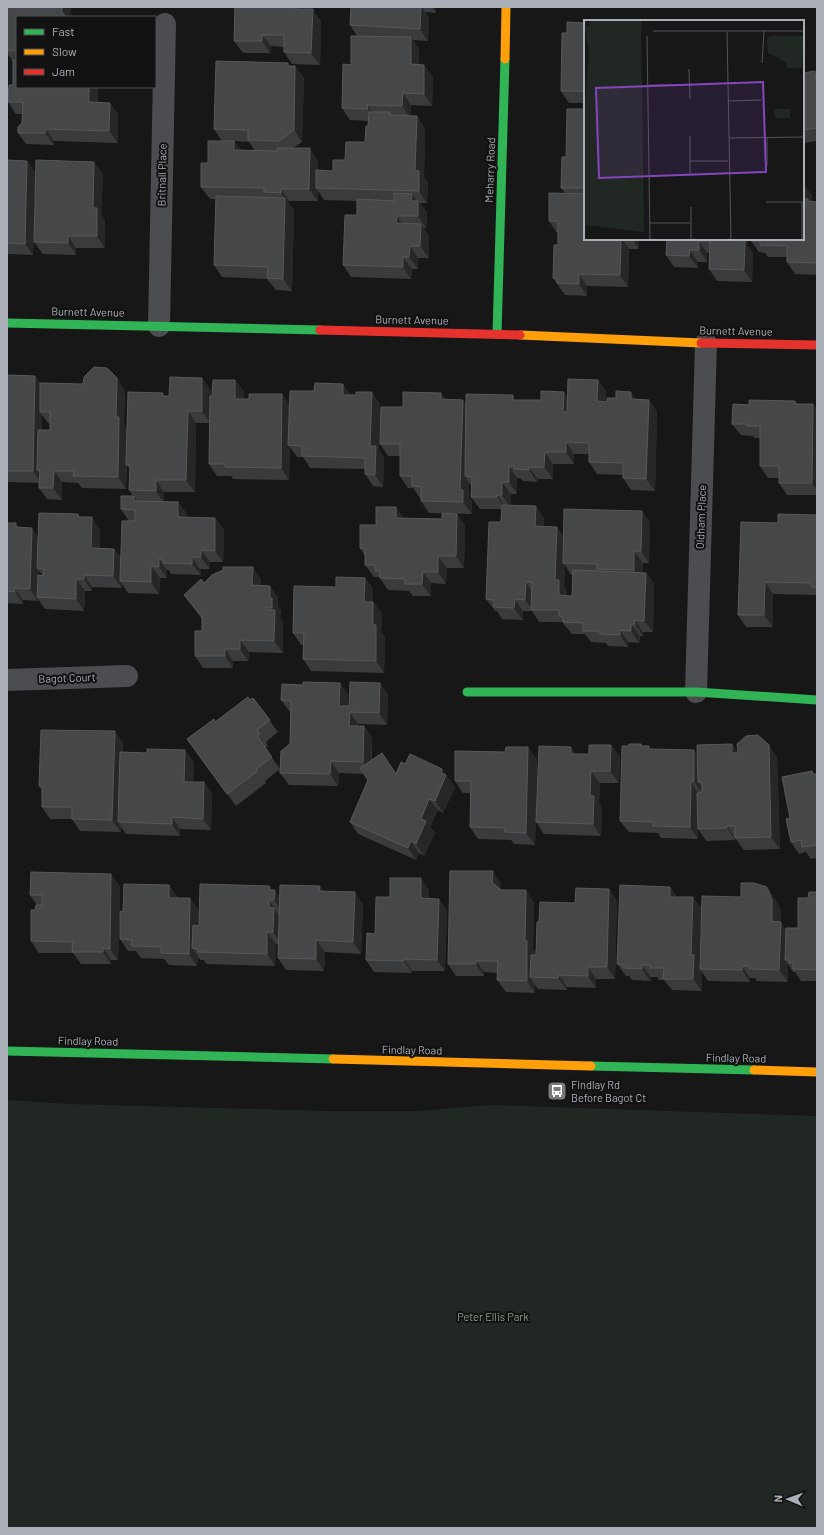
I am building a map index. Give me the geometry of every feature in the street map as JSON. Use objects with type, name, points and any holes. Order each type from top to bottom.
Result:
[{"type":"street","name":"Meharry Road","points":[[497,334],[506,7]]},
{"type":"street","name":"Britnall Place","points":[[159,326],[165,24]]},
{"type":"street","name":"Burnett Avenue","points":[[7,322],[497,334],[706,343],[817,345]]},
{"type":"street","name":"Oldham Place","points":[[696,692],[706,343]]},
{"type":"street","name":"Bagot Court","points":[[7,680],[127,676]]},
{"type":"street","points":[[467,692],[696,692],[817,700]]},
{"type":"street","name":"Findlay Road","points":[[7,1051],[817,1072]]},
{"type":"green space","name":"Peter Ellis Park","points":[[7,1100],[68,1104],[328,1111],[419,1111],[490,1105],[817,1116],[817,1528],[7,1528]]},
{"type":"building","points":[[7,7],[62,7],[62,12],[65,16],[16,16],[16,51],[7,50]]},
{"type":"building","points":[[235,7],[292,7],[292,9],[313,9],[311,53],[284,52],[284,35],[262,35],[262,41],[234,41]]},
{"type":"building","points":[[351,7],[421,7],[420,29],[350,25]]},
{"type":"building","points":[[567,22],[584,23],[584,91],[561,91],[562,33],[567,33]]},
{"type":"building","points":[[351,36],[411,37],[411,64],[424,65],[424,94],[403,93],[402,106],[367,105],[368,109],[342,108],[343,64],[351,65]]},
{"type":"building","points":[[13,60],[16,60],[16,88],[89,88],[89,102],[110,103],[109,131],[46,129],[45,133],[18,133],[18,127],[22,123],[23,102],[8,102],[9,85],[13,85]]},
{"type":"building","points":[[216,61],[288,63],[288,66],[295,66],[294,130],[279,141],[248,140],[248,130],[214,129]]},
{"type":"building","points":[[815,71],[816,81],[817,80],[817,128],[804,130],[804,73]]},
{"type":"building","points":[[567,109],[584,109],[584,188],[561,188],[562,157],[566,157]]},
{"type":"building","points":[[369,112],[390,112],[390,115],[417,116],[415,170],[419,171],[419,191],[316,188],[316,170],[333,171],[333,160],[345,160],[346,142],[365,142]]},
{"type":"building","points":[[208,141],[234,141],[234,150],[277,151],[277,148],[310,148],[309,189],[281,189],[281,193],[264,192],[264,188],[201,187],[201,163],[208,163]]},
{"type":"building","points":[[7,160],[27,161],[25,244],[7,243]]},
{"type":"building","points":[[36,160],[94,162],[93,208],[97,208],[97,236],[68,236],[68,243],[34,242]]},
{"type":"building","points":[[394,193],[412,194],[411,201],[418,201],[418,216],[397,216],[396,223],[421,224],[420,246],[410,246],[409,257],[403,257],[403,267],[343,265],[345,215],[357,215],[357,199],[394,201]]},
{"type":"building","points":[[549,193],[584,194],[584,240],[621,240],[620,275],[579,274],[579,284],[557,283],[557,278],[553,278],[554,245],[558,245],[558,221],[549,221]]},
{"type":"building","points":[[216,196],[285,198],[283,279],[267,278],[268,267],[214,265]]},
{"type":"building","points":[[804,199],[817,202],[817,263],[787,262],[787,246],[760,245],[760,241],[751,241],[804,240]]},
{"type":"building","points":[[667,240],[745,241],[744,270],[709,269],[710,241],[699,241],[699,250],[690,250],[689,256],[666,255]]},
{"type":"building","points":[[94,367],[107,368],[117,378],[116,417],[119,417],[118,477],[73,476],[74,471],[54,471],[53,488],[39,488],[40,470],[37,470],[38,430],[50,430],[50,412],[40,412],[40,383],[83,384],[84,377]]},
{"type":"building","points":[[7,375],[35,376],[33,471],[7,471]]},
{"type":"building","points":[[170,377],[202,378],[202,411],[188,411],[186,480],[156,480],[156,491],[129,490],[130,465],[126,465],[128,392],[163,393],[163,396],[169,396]]},
{"type":"building","points":[[568,379],[598,380],[597,401],[607,402],[607,398],[616,398],[616,391],[631,392],[631,399],[649,400],[646,479],[623,478],[623,463],[589,462],[589,443],[566,442],[566,452],[545,452],[544,467],[529,467],[529,470],[514,469],[514,466],[509,466],[509,482],[502,482],[502,495],[497,495],[497,497],[471,497],[472,477],[465,476],[466,394],[513,395],[513,400],[541,400],[541,391],[564,392],[563,412],[567,412]]},
{"type":"building","points":[[213,380],[235,380],[235,399],[249,399],[249,394],[282,394],[281,468],[225,467],[225,464],[209,464],[210,396],[212,396]]},
{"type":"building","points":[[315,383],[343,384],[343,395],[356,395],[356,392],[372,392],[370,446],[376,446],[375,475],[365,474],[365,458],[302,456],[302,446],[288,445],[290,391],[314,391]]},
{"type":"building","points":[[403,392],[441,393],[441,399],[463,400],[460,490],[463,490],[463,502],[421,501],[421,487],[412,486],[412,476],[400,476],[400,444],[380,444],[381,407],[403,407]]},
{"type":"building","points":[[749,400],[795,401],[795,404],[813,404],[812,483],[779,483],[779,466],[760,466],[760,426],[732,424],[733,404],[749,405]]},
{"type":"building","points":[[121,496],[134,496],[134,501],[178,502],[178,517],[215,518],[215,551],[201,550],[201,557],[192,557],[192,564],[163,563],[163,559],[159,559],[159,567],[151,566],[151,582],[120,581],[122,521],[135,521],[135,510],[121,509]]},
{"type":"building","points":[[502,505],[536,506],[535,526],[557,527],[555,580],[559,580],[559,595],[572,596],[573,570],[646,573],[644,621],[635,620],[635,624],[631,624],[631,631],[620,630],[620,635],[600,634],[600,631],[583,631],[583,623],[563,622],[563,617],[559,616],[559,610],[531,610],[532,582],[526,582],[525,600],[515,599],[514,608],[494,607],[494,600],[486,599],[489,522],[501,522]]},
{"type":"building","points":[[376,507],[396,507],[396,518],[442,519],[442,513],[457,514],[456,556],[438,556],[438,572],[423,572],[422,584],[405,584],[405,579],[380,578],[380,571],[375,571],[375,565],[365,565],[365,549],[360,548],[360,525],[376,525]]},
{"type":"building","points":[[564,509],[642,511],[641,551],[634,551],[634,570],[597,569],[597,564],[563,563]]},
{"type":"building","points":[[39,513],[78,514],[78,517],[92,517],[91,548],[114,549],[113,576],[84,575],[84,579],[76,579],[76,599],[37,597],[38,575],[43,576],[44,569],[37,568]]},
{"type":"building","points":[[778,514],[817,515],[817,587],[811,587],[811,583],[765,582],[764,615],[738,615],[741,522],[778,523]]},
{"type":"building","points":[[7,523],[16,523],[16,527],[32,528],[30,589],[14,588],[15,592],[7,591]]},
{"type":"building","points":[[223,567],[253,567],[252,585],[270,586],[272,608],[268,607],[268,610],[275,610],[274,641],[240,640],[240,649],[225,649],[225,656],[195,656],[195,631],[202,631],[202,617],[184,595],[201,579],[204,583],[212,575],[223,570]]},
{"type":"building","points":[[336,577],[365,578],[364,602],[373,602],[373,625],[376,625],[376,661],[303,659],[304,633],[293,633],[294,586],[336,587]]},
{"type":"building","points":[[303,682],[340,683],[339,706],[349,706],[350,682],[380,683],[379,713],[350,712],[349,726],[364,726],[363,762],[331,761],[330,774],[280,773],[281,751],[290,744],[291,701],[281,700],[282,684],[303,685]]},
{"type":"building","points":[[248,697],[250,700],[253,698],[270,720],[257,730],[260,734],[257,736],[272,757],[256,769],[258,771],[227,794],[187,739],[214,719],[215,722]]},
{"type":"building","points":[[41,730],[115,731],[112,820],[72,819],[72,807],[42,807],[42,786],[39,786]]},
{"type":"building","points":[[758,735],[769,745],[771,837],[735,838],[735,826],[727,826],[727,828],[698,829],[697,793],[702,792],[702,782],[698,782],[697,745],[732,744],[732,753],[738,753],[737,744],[746,736]]},
{"type":"building","points":[[629,744],[649,746],[649,749],[694,750],[694,781],[691,782],[690,827],[653,826],[653,822],[620,821],[622,746],[629,746]]},
{"type":"building","points":[[589,745],[611,745],[610,771],[591,771],[590,796],[594,796],[593,824],[536,822],[539,746],[571,747],[571,754],[589,754]]},
{"type":"building","points":[[506,747],[528,747],[526,833],[505,832],[505,828],[470,827],[471,781],[455,781],[455,751],[505,752]]},
{"type":"building","points":[[147,749],[185,750],[184,782],[204,782],[203,819],[172,817],[172,824],[118,822],[120,752],[147,753]]},
{"type":"building","points":[[382,753],[396,774],[401,762],[405,764],[410,754],[442,769],[441,773],[446,775],[435,801],[429,799],[421,819],[426,821],[416,844],[411,841],[408,848],[350,822],[368,780],[360,768]]},
{"type":"building","points":[[812,771],[813,774],[816,774],[817,781],[817,845],[802,847],[801,840],[791,842],[786,819],[790,818],[782,777]]},
{"type":"building","points":[[450,871],[493,871],[492,882],[501,890],[526,890],[525,940],[527,941],[527,981],[497,980],[498,961],[476,961],[476,964],[448,964]]},
{"type":"building","points":[[31,872],[111,874],[110,949],[103,948],[103,952],[72,952],[73,942],[31,941],[31,910],[35,910],[36,905],[42,905],[42,895],[30,895]]},
{"type":"building","points":[[390,878],[421,878],[421,898],[439,899],[437,960],[366,960],[367,933],[375,934],[376,897],[390,897]]},
{"type":"building","points":[[741,883],[754,883],[767,887],[772,900],[772,921],[781,922],[779,970],[749,969],[749,966],[742,966],[742,970],[700,969],[702,896],[741,897]]},
{"type":"building","points":[[124,884],[169,885],[169,898],[190,898],[189,954],[161,953],[161,947],[132,946],[132,940],[120,939],[120,911],[123,912]]},
{"type":"building","points":[[200,884],[269,886],[270,890],[275,890],[274,900],[269,900],[269,907],[274,908],[273,932],[267,932],[267,954],[198,952],[198,949],[192,948],[193,925],[199,926]]},
{"type":"building","points":[[280,885],[320,886],[319,891],[355,892],[353,942],[316,940],[316,959],[278,958]]},
{"type":"building","points":[[620,885],[670,887],[670,897],[693,897],[691,955],[694,955],[693,979],[663,979],[664,968],[650,968],[650,965],[642,965],[642,969],[623,968],[623,965],[617,964]]},
{"type":"building","points":[[576,888],[609,889],[607,967],[588,967],[588,976],[559,975],[558,978],[530,977],[531,955],[536,955],[537,922],[539,922],[540,902],[575,903]]},
{"type":"building","points":[[809,892],[817,892],[817,970],[793,969],[793,963],[789,963],[789,960],[785,960],[786,928],[798,928],[798,898],[808,898]]},
{"type":"traffic: fast","points":[[497,334],[505,59]]},
{"type":"traffic: fast","points":[[7,323],[320,330]]},
{"type":"traffic: fast","points":[[467,692],[696,692],[817,700]]},
{"type":"traffic: fast","points":[[7,1051],[333,1059]]},
{"type":"traffic: fast","points":[[591,1066],[754,1070]]},
{"type":"traffic: slow","points":[[505,59],[506,7]]},
{"type":"traffic: slow","points":[[520,335],[701,343]]},
{"type":"traffic: slow","points":[[333,1059],[591,1066]]},
{"type":"traffic: slow","points":[[754,1070],[817,1072]]},
{"type":"traffic: jam","points":[[320,330],[520,335]]},
{"type":"traffic: jam","points":[[701,343],[817,345]]},
{"type":"place","name":"Findlay Rd Before Bagot Ct","points":[[557,1091]]}]
